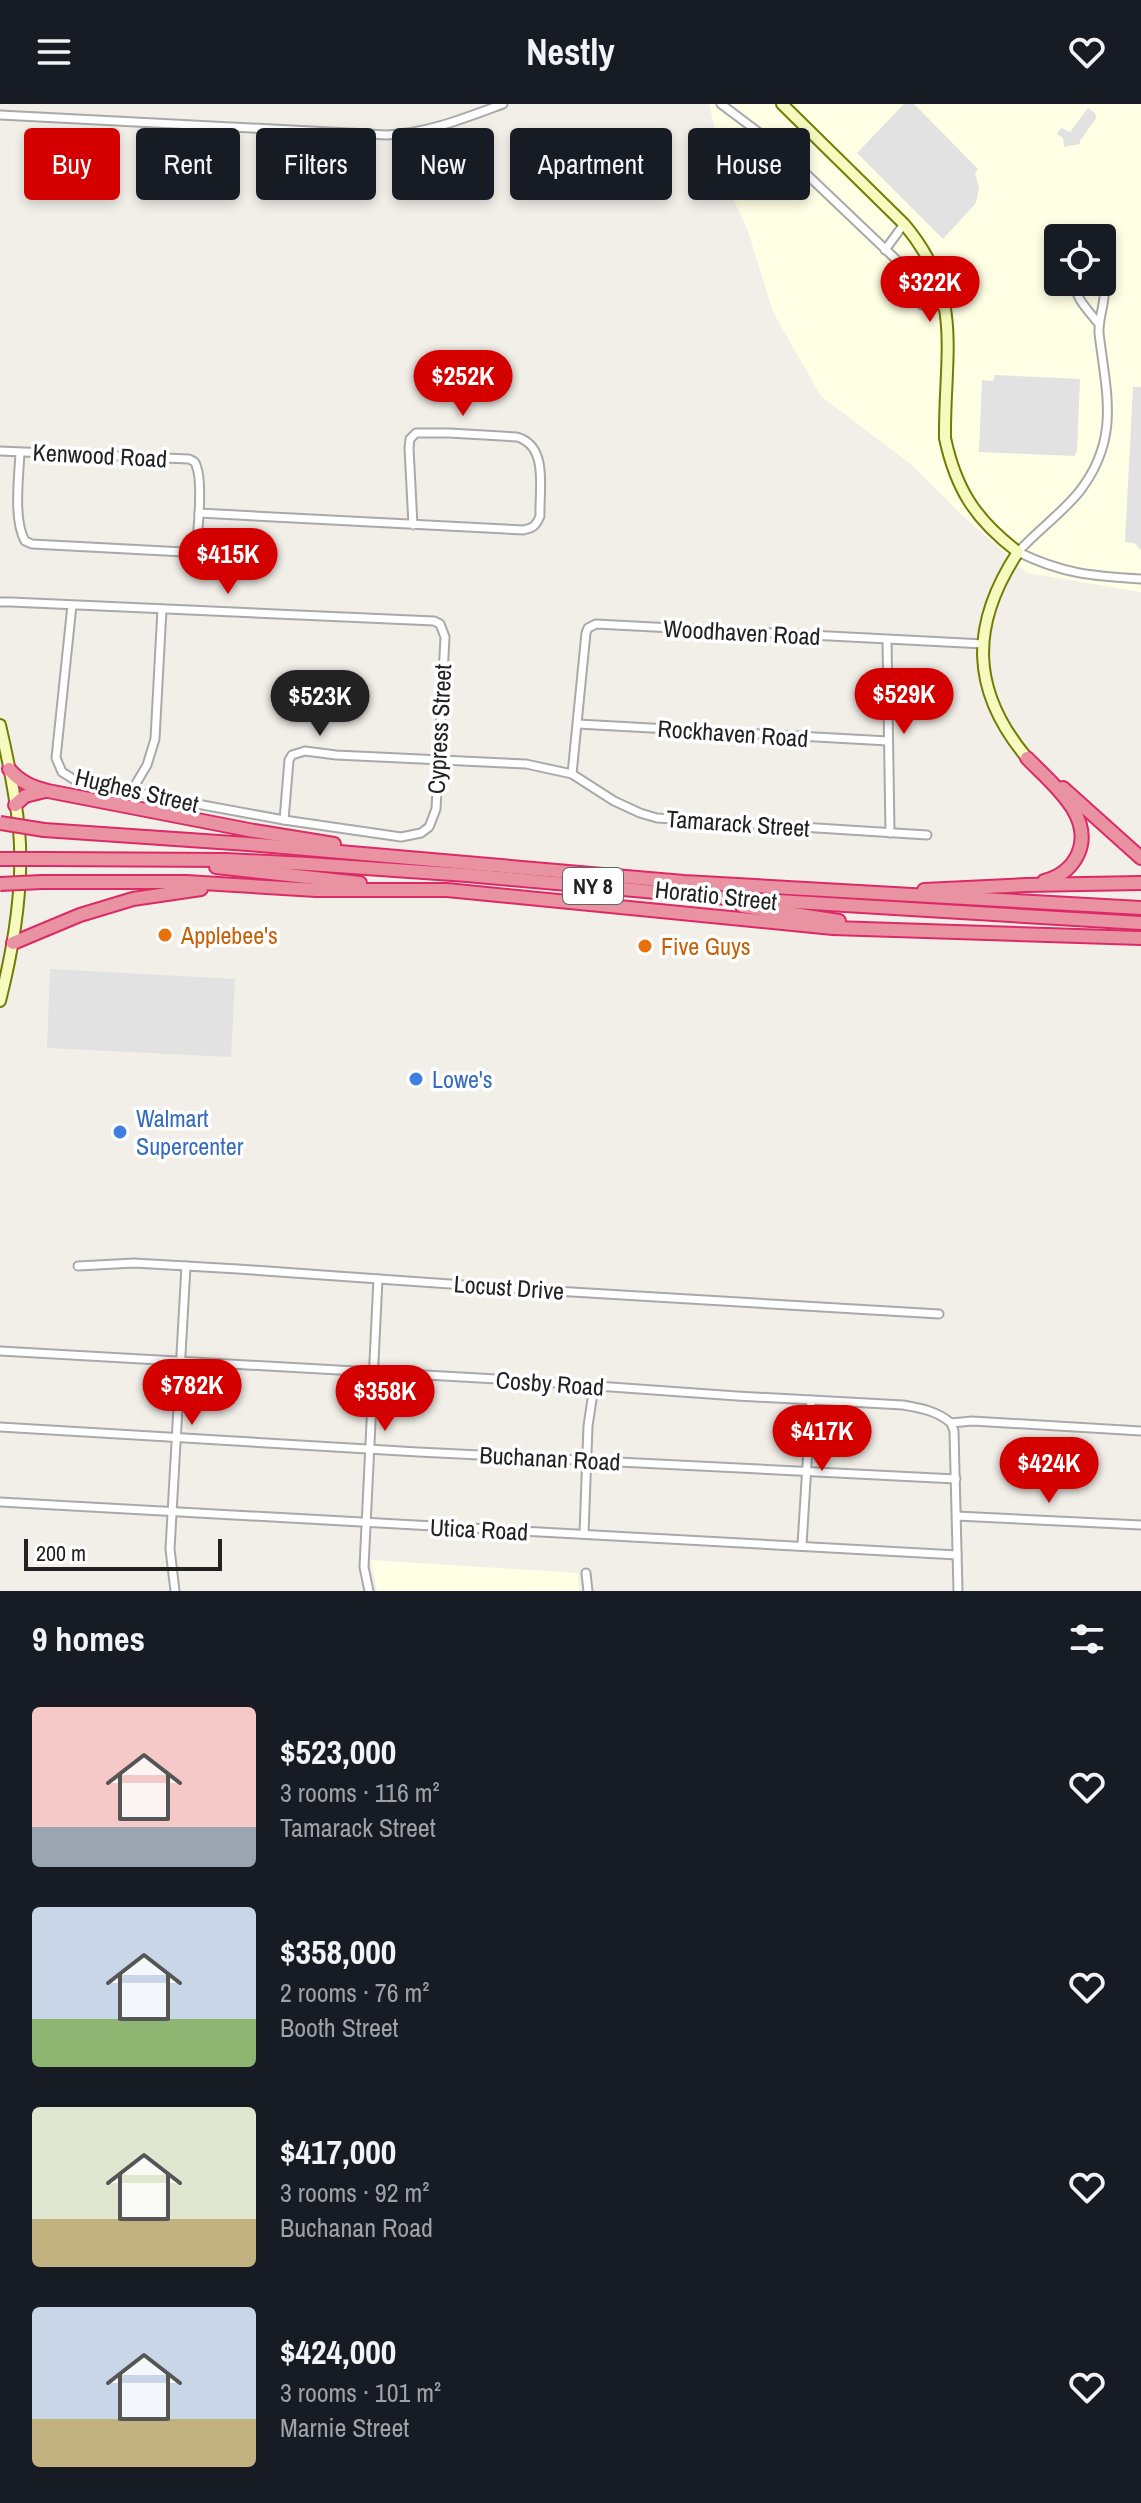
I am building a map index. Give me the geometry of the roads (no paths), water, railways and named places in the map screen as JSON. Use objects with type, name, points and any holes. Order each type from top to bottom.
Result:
[{"type":"highway","points":[[1027,758],[1141,858]]},
{"type":"highway","points":[[1026,885],[1057,877],[1068,869],[1080,849],[1082,838],[1078,819],[1071,807],[1027,758]]},
{"type":"highway","points":[[9,769],[31,786],[48,791],[408,858]]},
{"type":"highway","points":[[15,805],[25,796],[48,791]]},
{"type":"highway","points":[[0,823],[44,830]]},
{"type":"highway","name":"NY 8","points":[[0,829],[408,858],[684,882],[1141,908]]},
{"type":"highway","name":"NY 8","points":[[0,859],[267,862],[419,871],[712,897],[1141,923]]},
{"type":"highway","points":[[169,860],[414,890]]},
{"type":"highway","points":[[0,884],[186,882],[235,885]]},
{"type":"highway","points":[[861,892],[1141,883]]},
{"type":"highway","points":[[13,943],[80,915],[133,899],[235,885]]},
{"type":"highway","name":"Horatio Street","points":[[235,885],[447,890],[756,923],[911,932],[1141,938]]},
{"type":"highway","points":[[712,897],[729,904],[911,932]]},
{"type":"street","points":[[0,115],[387,135],[430,130],[503,104]]},
{"type":"street","points":[[721,104],[777,146],[904,267],[914,282],[919,302],[926,307],[945,306]]},
{"type":"street","points":[[782,104],[904,224],[930,259],[945,306],[948,341],[945,438],[948,455],[956,479],[978,517],[1018,552],[1045,565],[1068,572],[1141,579]]},
{"type":"street","points":[[885,250],[904,224]]},
{"type":"street","points":[[1078,296],[1099,324]]},
{"type":"street","points":[[1027,758],[1013,741],[992,701],[985,670],[988,612],[993,595],[1018,552],[1080,491],[1100,453],[1109,406],[1099,324],[1103,296]]},
{"type":"street","points":[[20,452],[21,534],[25,541],[32,544],[184,552],[195,547],[199,513],[413,525],[523,530],[533,528],[540,516],[538,458],[532,445],[517,437],[416,433],[409,445],[413,525]]},
{"type":"street","name":"Kenwood Road","points":[[0,451],[189,459],[197,466],[199,513]]},
{"type":"street","points":[[0,602],[162,609],[155,739],[147,765],[131,792]]},
{"type":"street","name":"Hughes Street","points":[[72,605],[56,758],[62,772],[78,782],[284,820]]},
{"type":"street","name":"Cypress Street","points":[[162,609],[434,621],[441,625],[445,637],[436,809],[429,827],[421,833],[401,837],[284,820]]},
{"type":"street","name":"Woodhaven Road","points":[[578,724],[586,633],[596,624],[984,644]]},
{"type":"street","points":[[887,640],[890,833]]},
{"type":"street","points":[[572,774],[578,724]]},
{"type":"street","name":"Rockhaven Road","points":[[578,724],[888,741]]},
{"type":"street","points":[[0,725],[15,805],[19,859],[13,943],[0,1001]]},
{"type":"street","name":"Tamarack Street","points":[[284,820],[289,760],[298,752],[526,764],[572,774],[614,801],[657,818],[927,835]]},
{"type":"street","name":"Locust Drive","points":[[78,1266],[134,1263],[939,1314]]},
{"type":"street","points":[[175,1591],[170,1549],[186,1266]]},
{"type":"street","points":[[369,1591],[364,1567],[365,1523],[378,1279]]},
{"type":"street","name":"Cosby Road","points":[[0,1351],[903,1405],[927,1410],[951,1423]]},
{"type":"street","points":[[584,1534],[588,1426],[594,1386]]},
{"type":"street","points":[[802,1545],[811,1400]]},
{"type":"street","points":[[958,1591],[954,1431],[951,1423],[972,1421],[1141,1431]]},
{"type":"street","name":"Buchanan Road","points":[[0,1427],[956,1479]]},
{"type":"street","name":"Utica Road","points":[[0,1502],[957,1555]]},
{"type":"street","points":[[957,1516],[1141,1525]]},
{"type":"street","points":[[586,1573],[588,1591]]},
{"type":"place","name":"Applebee's","points":[[165,935]]},
{"type":"place","name":"Five Guys","points":[[645,946]]},
{"type":"place","name":"Lowe's","points":[[416,1079]]},
{"type":"place","name":"Walmart Supercenter","points":[[120,1132]]}]
